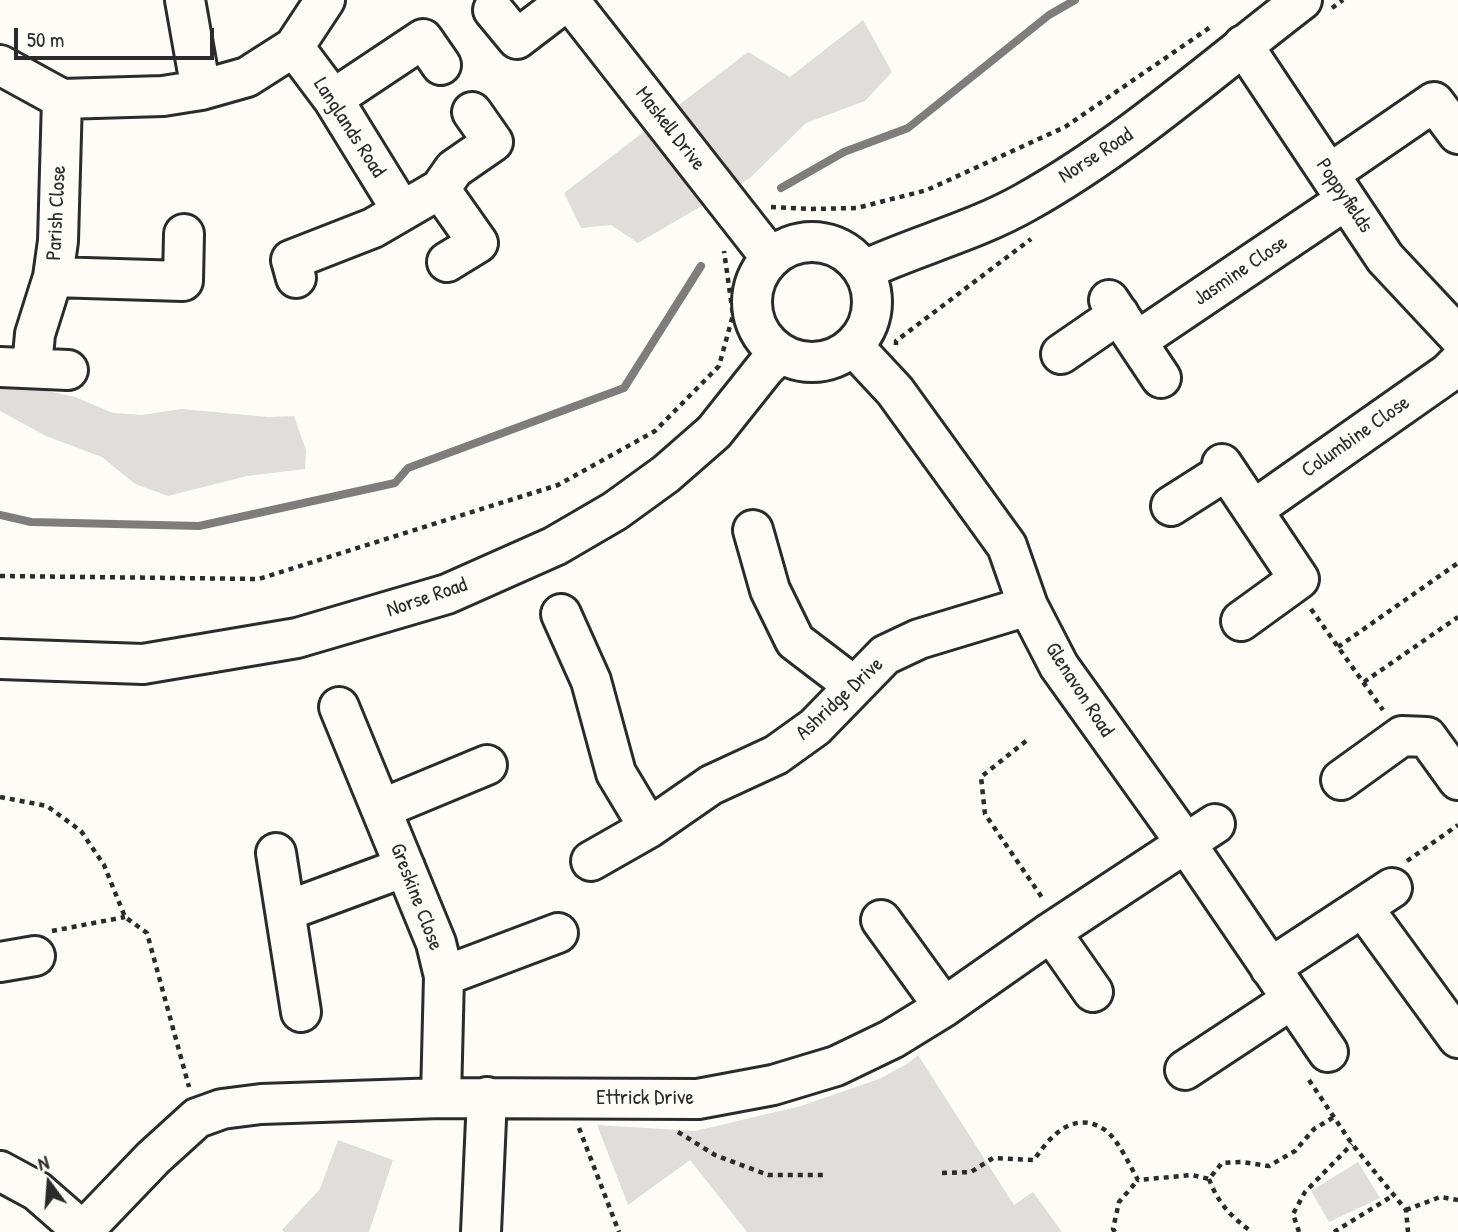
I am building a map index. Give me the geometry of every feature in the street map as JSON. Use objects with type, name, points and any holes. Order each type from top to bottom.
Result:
[{"type":"street","points":[[185,0],[201,90]]},
{"type":"street","points":[[0,65],[62,99],[163,96],[201,90],[247,76],[294,47],[325,0]]},
{"type":"street","name":"Norse Road","points":[[864,270],[909,249],[969,230],[1027,202],[1135,132],[1231,33],[1302,0]]},
{"type":"street","points":[[493,10],[517,39],[579,3]]},
{"type":"street","name":"Maskell Drive","points":[[579,3],[771,258]]},
{"type":"street","name":"Poppyfields","points":[[1231,33],[1259,65],[1385,257],[1458,336]]},
{"type":"street","points":[[333,99],[423,40],[441,65]]},
{"type":"street","name":"Langlands Road","points":[[294,47],[333,99],[387,220]]},
{"type":"street","name":"Parish Close","points":[[33,368],[35,334],[53,276],[58,242],[62,99]]},
{"type":"street","name":"Jasmine Close","points":[[1060,354],[1337,187],[1434,102],[1458,134]]},
{"type":"street","points":[[296,278],[291,260],[387,220],[440,188],[454,169],[493,142],[472,112]]},
{"type":"street","points":[[440,188],[478,243],[447,262]]},
{"type":"street","points":[[53,276],[183,281],[184,233]]},
{"type":"street","points":[[796,243],[829,244],[850,254],[864,270],[873,295],[869,325],[854,347],[832,360],[806,363],[779,354],[760,334],[751,299],[758,275],[771,258],[796,243]]},
{"type":"street","points":[[1122,318],[1161,378]]},
{"type":"street","name":"Glenavon Road","points":[[854,347],[895,391],[1007,546],[1028,606],[1059,666],[1200,833],[1270,968],[1291,1000],[1325,1033]]},
{"type":"street","name":"Norse Road","points":[[0,659],[143,664],[297,638],[447,594],[555,547],[615,511],[666,474],[714,432],[779,354]]},
{"type":"street","name":"Columbine Close","points":[[1253,510],[1448,373],[1458,363]]},
{"type":"street","points":[[1171,506],[1224,467],[1299,579],[1241,621]]},
{"type":"street","points":[[753,530],[770,590],[795,641],[854,686]]},
{"type":"street","name":"Ashridge Drive","points":[[592,861],[649,828],[711,785],[776,755],[815,727],[884,655],[919,639],[1028,606]]},
{"type":"street","points":[[562,640],[591,681],[616,773],[649,828]]},
{"type":"street","name":"Greskine Close","points":[[334,698],[436,943],[444,976],[441,1098]]},
{"type":"street","points":[[1341,780],[1415,737],[1458,780]]},
{"type":"street","points":[[381,809],[487,765]]},
{"type":"street","name":"Ettrick Drive","points":[[84,1232],[153,1158],[197,1118],[222,1109],[261,1104],[487,1097],[698,1099],[773,1085],[836,1066],[892,1039],[944,1007],[1200,833]]},
{"type":"street","points":[[276,853],[301,1012]]},
{"type":"street","points":[[286,911],[405,867]]},
{"type":"street","points":[[1270,968],[1378,898],[1458,1038]]},
{"type":"street","points":[[881,920],[944,1007]]},
{"type":"street","points":[[1056,929],[1093,992]]},
{"type":"street","points":[[444,976],[558,933]]},
{"type":"street","points":[[1185,1070],[1291,1000]]},
{"type":"street","points":[[481,1232],[487,1097]]},
{"type":"street","points":[[0,1171],[37,1191],[84,1232]]},
{"type":"path","points":[[768,206],[857,208],[927,190],[1065,127],[1231,33]]},
{"type":"path","points":[[0,576],[259,579],[558,485],[655,431],[719,366],[733,315],[724,249]]},
{"type":"path","points":[[1338,647],[1458,563]]},
{"type":"path","points":[[1299,579],[1306,602],[1338,647],[1364,682],[1415,737]]},
{"type":"path","points":[[1364,682],[1458,617]]},
{"type":"path","points":[[1026,741],[981,776],[985,814],[1056,929]]},
{"type":"path","points":[[0,797],[47,806],[81,831],[104,865],[125,917],[147,933],[197,1118]]},
{"type":"path","points":[[1378,898],[1391,873],[1458,825]]},
{"type":"path","points":[[18,959],[46,932],[125,917]]},
{"type":"path","points":[[1325,1033],[1307,1077],[1352,1144],[1406,1210],[1408,1232]]},
{"type":"path","points":[[568,1098],[619,1232]]},
{"type":"path","points":[[1209,1179],[1222,1163],[1242,1162],[1269,1167],[1295,1151],[1314,1129],[1334,1117]]},
{"type":"path","points":[[942,1173],[971,1172],[993,1157],[1034,1160],[1048,1140],[1065,1127],[1083,1122],[1105,1131],[1125,1156],[1138,1180]]},
{"type":"path","points":[[671,1127],[715,1155],[768,1175],[825,1175]]},
{"type":"path","points":[[1299,1232],[1293,1214],[1305,1192],[1352,1144]]},
{"type":"path","points":[[1115,1232],[1113,1229],[1119,1202],[1138,1180],[1192,1175],[1209,1179]]},
{"type":"path","points":[[1209,1179],[1216,1198],[1232,1217],[1252,1232]]},
{"type":"path","points":[[1334,1232],[1394,1195]]},
{"type":"path","points":[[1406,1210],[1440,1196],[1458,1200]]},
{"type":"shaded area","points":[[863,20],[892,72],[865,101],[806,123],[750,178],[638,243],[611,225],[581,228],[564,193],[748,52],[790,77]]},
{"type":"shaded area","points":[[0,385],[34,388],[75,397],[113,413],[142,415],[181,409],[268,417],[294,416],[306,450],[305,469],[247,476],[168,496],[135,484],[102,457],[46,436],[0,411]]},
{"type":"shaded area","points":[[918,1055],[1014,1205],[1033,1192],[1062,1232],[747,1232],[690,1160],[628,1205],[597,1125],[695,1131],[801,1106],[879,1079]]},
{"type":"shaded area","points":[[338,1140],[393,1160],[369,1232],[284,1232],[282,1230],[320,1189]]},
{"type":"shaded area","points":[[1358,1162],[1380,1198],[1329,1222],[1311,1191]]},
{"type":"waterway","points":[[781,188],[844,152],[908,128],[1049,15],[1075,0]]},
{"type":"waterway","points":[[0,515],[31,522],[199,526],[395,483],[408,468],[624,388],[701,266]]}]
